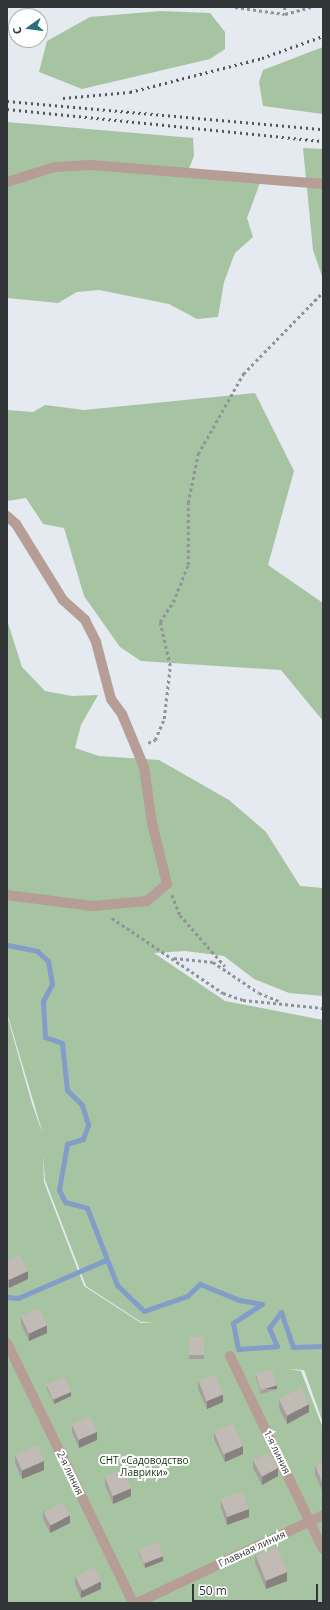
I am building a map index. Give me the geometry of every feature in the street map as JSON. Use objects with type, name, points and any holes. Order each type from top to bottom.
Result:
[{"type":"lane","points":[[7,182],[55,167],[91,165],[323,184]]},
{"type":"lane","points":[[7,516],[16,524],[63,600],[86,620],[96,642],[111,699],[138,748],[168,884],[147,901],[93,906],[7,895]]},
{"type":"lane","name":"2-я линия","points":[[7,1343],[132,1603]]},
{"type":"lane","name":"1-я линия","points":[[230,1356],[323,1549]]},
{"type":"lane","name":"Главная линия","points":[[137,1603],[323,1515]]},
{"type":"path","points":[[235,7],[285,14],[312,7]]},
{"type":"path","points":[[285,7],[285,14]]},
{"type":"path","points":[[138,748],[155,740],[164,719],[170,666],[160,622],[173,602],[188,565],[188,503],[198,454],[243,374],[323,292]]},
{"type":"path","points":[[168,884],[180,915],[227,969],[259,993],[284,1003]]},
{"type":"path","points":[[93,906],[174,958],[223,993],[243,1000],[323,1008]]},
{"type":"path","points":[[174,958],[206,960],[227,969]]},
{"type":"green space","points":[[161,11],[210,13],[225,32],[225,49],[210,59],[82,89],[39,72],[45,48],[48,48],[48,40],[90,17]]},
{"type":"green space","points":[[323,47],[323,114],[263,106],[259,82],[263,70]]},
{"type":"green space","points":[[7,122],[193,138],[194,156],[186,176],[260,183],[247,218],[253,237],[235,253],[224,282],[218,317],[197,319],[169,304],[99,290],[77,292],[58,303],[7,298]]},
{"type":"green space","points":[[303,148],[323,149],[323,279],[313,250]]},
{"type":"green space","points":[[255,393],[294,471],[268,565],[323,603],[323,721],[281,670],[141,661],[120,647],[84,596],[64,528],[43,524],[26,498],[7,501],[7,410],[33,412],[45,405],[84,410]]},
{"type":"green space","name":"СНТ «Садоводство Лаврики»","points":[[7,620],[22,667],[45,691],[72,696],[98,695],[81,725],[75,748],[99,756],[159,760],[229,800],[266,832],[300,886],[323,888],[323,996],[289,993],[254,979],[224,956],[185,951],[154,953],[225,1001],[323,1020],[323,1423],[304,1370],[288,1369],[301,1371],[323,1428],[323,1603],[7,1603],[7,1015],[32,1104],[43,1134],[7,1013]],"holes":[[[43,1154],[45,1180],[86,1286],[141,1322],[154,1323],[141,1323],[84,1286],[44,1182]]]},
{"type":"building","points":[[19,1255],[28,1271],[9,1280],[7,1275],[7,1261]]},
{"type":"building","points":[[39,1308],[47,1325],[29,1334],[21,1316]]},
{"type":"building","points":[[189,1337],[204,1337],[204,1355],[189,1355]]},
{"type":"building","points":[[272,1369],[277,1385],[261,1390],[256,1374]]},
{"type":"building","points":[[215,1374],[223,1394],[207,1401],[198,1381]]},
{"type":"building","points":[[65,1377],[71,1392],[52,1399],[46,1384]]},
{"type":"building","points":[[301,1388],[309,1404],[287,1415],[279,1399]]},
{"type":"building","points":[[90,1416],[97,1432],[79,1440],[72,1424]]},
{"type":"building","points":[[233,1423],[243,1446],[223,1454],[214,1431]]},
{"type":"building","points":[[37,1445],[44,1461],[22,1470],[15,1455]]},
{"type":"building","points":[[269,1452],[278,1468],[262,1476],[253,1461]]},
{"type":"building","points":[[323,1462],[323,1485],[315,1465]]},
{"type":"building","points":[[123,1469],[131,1488],[113,1496],[105,1477]]},
{"type":"building","points":[[242,1491],[249,1509],[227,1517],[221,1499]]},
{"type":"building","points":[[63,1502],[70,1515],[51,1526],[44,1512]]},
{"type":"building","points":[[158,1542],[163,1556],[143,1563],[138,1549]]},
{"type":"building","points":[[277,1547],[287,1572],[266,1581],[256,1556]]},
{"type":"building","points":[[94,1567],[101,1581],[83,1591],[75,1577]]},
{"type":"waterway","points":[[7,945],[37,951],[48,961],[52,984],[43,1001],[45,1037],[62,1043],[67,1090],[82,1105],[88,1125],[83,1139],[67,1144],[59,1190],[65,1202],[87,1208],[117,1285],[144,1311],[187,1296],[200,1284],[239,1300],[262,1304],[233,1323],[238,1349],[277,1346],[269,1328],[281,1312],[293,1347],[323,1346]]},
{"type":"waterway","points":[[7,1297],[18,1298],[106,1260]]},
{"type":"railway","points":[[63,98],[130,92],[262,58],[323,36]]},
{"type":"railway","points":[[7,101],[323,129]]},
{"type":"railway","points":[[7,109],[323,141]]}]
